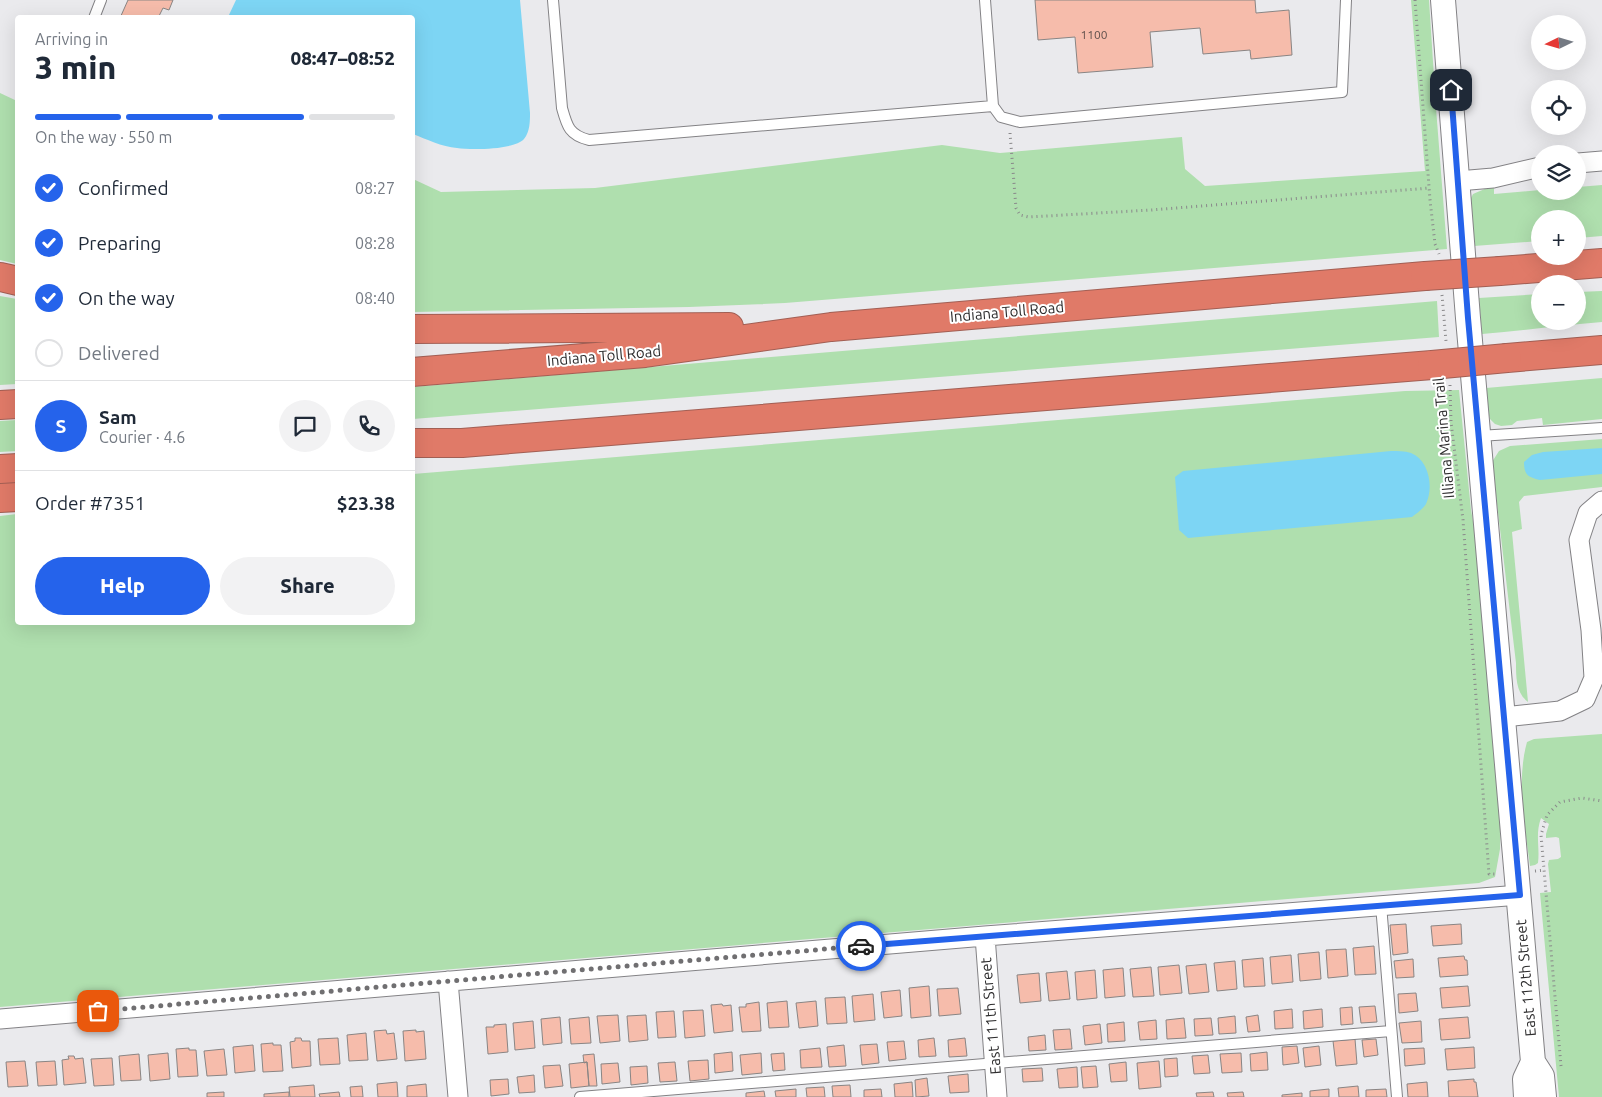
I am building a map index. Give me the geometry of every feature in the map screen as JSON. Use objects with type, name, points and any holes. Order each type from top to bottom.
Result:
[{"type":"highway","name":"Indiana Toll Road","points":[[415,372],[645,353],[831,328],[1435,274],[1602,263]]},
{"type":"highway","points":[[0,277],[15,280]]},
{"type":"highway","points":[[415,328],[831,328]]},
{"type":"highway","points":[[415,451],[462,443],[1602,350]]},
{"type":"highway","points":[[0,405],[15,404]]},
{"type":"highway","points":[[415,443],[462,443]]},
{"type":"highway","points":[[0,469],[15,468]]},
{"type":"highway","points":[[0,498],[15,497]]},
{"type":"street","name":"East 112th Street","points":[[1443,0],[1533,1062],[1542,1076],[1544,1097]]},
{"type":"street","points":[[1586,162],[1602,161]]},
{"type":"street","points":[[1458,181],[1493,178],[1531,168]]},
{"type":"street","points":[[1504,717],[1560,711],[1585,699],[1594,678],[1591,630],[1579,540],[1588,514],[1602,501]]},
{"type":"street","points":[[0,1019],[985,936],[1520,895]]},
{"type":"street","name":"East 111th Street","points":[[985,936],[997,1097]]},
{"type":"street","points":[[448,980],[458,1097]]},
{"type":"street","name":"East 112th Street","points":[[1526,1097],[1525,1079],[1533,1062]]},
{"type":"lane","points":[[95,15],[101,0]]},
{"type":"lane","points":[[553,0],[562,108],[571,131],[578,137],[589,140],[994,106]]},
{"type":"lane","points":[[985,0],[994,106],[1001,117],[1020,122],[1342,92],[1346,0]]},
{"type":"lane","points":[[1479,436],[1602,428]]},
{"type":"lane","points":[[1381,905],[1397,1097]]},
{"type":"lane","points":[[580,1097],[1391,1031]]},
{"type":"path","name":"Illiana Marina Trail","points":[[1415,0],[1443,363],[1463,520],[1489,874],[1498,874]]},
{"type":"path","points":[[1011,119],[1010,139],[1016,208],[1020,215],[1029,217],[1151,210],[1430,188]]},
{"type":"path","points":[[1561,1067],[1541,835],[1546,815],[1560,802],[1582,798],[1602,801]]},
{"type":"green space","points":[[1411,0],[1429,0],[1447,249],[785,303],[689,307],[415,312],[415,180],[441,192],[595,188],[942,145],[1000,153],[1182,137],[1185,169],[1205,186],[1425,171]]},
{"type":"green space","points":[[0,93],[15,100],[15,264],[0,260]]},
{"type":"green space","points":[[1494,185],[1494,194],[1531,191],[1531,200],[1586,200],[1586,186],[1602,185],[1602,236],[1586,237],[1586,210],[1531,210],[1531,242],[1474,246],[1470,200],[1473,194]]},
{"type":"green space","points":[[1602,291],[1602,322],[1586,324],[1586,292]]},
{"type":"green space","points":[[1531,295],[1531,329],[1482,334],[1479,298]]},
{"type":"green space","points":[[0,296],[15,299],[15,384],[0,385]]},
{"type":"green space","points":[[1437,301],[1439,337],[415,419],[415,387]]},
{"type":"green space","points":[[1602,378],[1602,419],[1543,425],[1542,418],[1517,421],[1512,425],[1501,426],[1495,424],[1490,419],[1486,388]]},
{"type":"green space","points":[[1459,390],[1471,510],[1478,549],[1501,813],[1500,849],[1495,877],[1479,883],[0,1007],[0,516],[15,514],[15,625],[415,625],[415,474],[1405,391]]},
{"type":"green space","points":[[15,420],[15,451],[0,452],[0,421]]},
{"type":"green space","points":[[1602,439],[1602,487],[1524,496],[1519,502],[1522,529],[1512,532],[1528,702],[1521,694],[1517,679],[1492,462],[1499,451],[1510,446]]},
{"type":"green space","points":[[1602,734],[1602,1097],[1559,1097],[1540,893],[1551,892],[1548,864],[1549,860],[1561,857],[1559,838],[1546,838],[1549,824],[1541,818],[1538,830],[1538,863],[1530,866],[1522,804],[1522,773],[1527,742],[1534,739]]},
{"type":"water","points":[[236,0],[520,0],[530,113],[527,133],[519,143],[482,149],[463,149],[446,146],[415,135],[415,15],[229,15]]},
{"type":"water","points":[[1602,448],[1602,474],[1540,480],[1530,476],[1525,470],[1524,462],[1532,455],[1543,452]]},
{"type":"water","points":[[1391,451],[1409,452],[1417,457],[1426,468],[1430,490],[1426,504],[1412,517],[1188,538],[1179,530],[1175,477],[1183,471]]},
{"type":"building","points":[[128,0],[173,0],[169,10],[163,8],[160,15],[121,15]]},
{"type":"building","points":[[1035,0],[1255,0],[1256,13],[1289,10],[1292,55],[1251,59],[1250,50],[1203,54],[1200,28],[1150,32],[1153,67],[1078,73],[1075,37],[1038,40]]},
{"type":"building","points":[[1406,924],[1408,953],[1393,955],[1390,925]]},
{"type":"building","points":[[1461,924],[1462,944],[1433,946],[1431,926]]},
{"type":"building","points":[[1374,946],[1376,974],[1355,975],[1353,948]]},
{"type":"building","points":[[1346,949],[1348,976],[1328,978],[1326,950]]},
{"type":"building","points":[[1319,952],[1321,979],[1300,981],[1298,954]]},
{"type":"building","points":[[1291,955],[1293,982],[1272,984],[1270,957]]},
{"type":"building","points":[[1464,956],[1465,960],[1467,960],[1468,975],[1440,977],[1438,958]]},
{"type":"building","points":[[1263,958],[1265,986],[1244,987],[1242,960]]},
{"type":"building","points":[[1413,959],[1414,977],[1396,978],[1394,961]]},
{"type":"building","points":[[1235,961],[1237,989],[1217,991],[1214,963]]},
{"type":"building","points":[[1206,964],[1209,992],[1189,994],[1186,966]]},
{"type":"building","points":[[1179,965],[1182,993],[1160,995],[1158,967]]},
{"type":"building","points":[[1151,967],[1154,996],[1133,997],[1130,969]]},
{"type":"building","points":[[1123,968],[1125,996],[1105,998],[1103,970]]},
{"type":"building","points":[[1095,970],[1097,998],[1077,1000],[1075,972]]},
{"type":"building","points":[[1067,971],[1070,999],[1049,1001],[1046,973]]},
{"type":"building","points":[[1039,973],[1041,1001],[1020,1003],[1017,975]]},
{"type":"building","points":[[929,986],[931,1016],[911,1018],[909,988]]},
{"type":"building","points":[[1468,986],[1470,1006],[1442,1008],[1440,988]]},
{"type":"building","points":[[958,988],[961,1014],[939,1016],[937,989]]},
{"type":"building","points":[[900,990],[902,1016],[884,1018],[881,992]]},
{"type":"building","points":[[1416,993],[1418,1011],[1399,1013],[1398,994]]},
{"type":"building","points":[[873,994],[875,1020],[854,1022],[852,996]]},
{"type":"building","points":[[845,997],[847,1023],[827,1024],[825,998]]},
{"type":"building","points":[[787,1001],[789,1027],[769,1028],[767,1003]]},
{"type":"building","points":[[816,1001],[818,1026],[799,1028],[796,1003]]},
{"type":"building","points":[[759,1002],[761,1031],[742,1032],[739,1007],[746,1007],[746,1004]]},
{"type":"building","points":[[722,1004],[723,1006],[731,1005],[733,1031],[714,1033],[711,1005]]},
{"type":"building","points":[[1375,1006],[1377,1022],[1361,1023],[1359,1007]]},
{"type":"building","points":[[1352,1007],[1353,1024],[1341,1025],[1340,1008]]},
{"type":"building","points":[[1292,1009],[1293,1028],[1275,1029],[1274,1011]]},
{"type":"building","points":[[1322,1009],[1323,1027],[1304,1029],[1303,1011]]},
{"type":"building","points":[[703,1010],[705,1036],[685,1038],[683,1011]]},
{"type":"building","points":[[674,1011],[676,1037],[658,1038],[656,1012]]},
{"type":"building","points":[[618,1015],[620,1041],[600,1043],[597,1016]]},
{"type":"building","points":[[646,1015],[648,1040],[629,1042],[627,1016]]},
{"type":"building","points":[[1258,1015],[1260,1031],[1248,1032],[1246,1017]]},
{"type":"building","points":[[1235,1016],[1236,1033],[1219,1034],[1218,1018]]},
{"type":"building","points":[[560,1017],[562,1043],[543,1045],[541,1019]]},
{"type":"building","points":[[589,1017],[591,1043],[571,1044],[569,1019]]},
{"type":"building","points":[[1468,1017],[1470,1038],[1441,1040],[1439,1019]]},
{"type":"building","points":[[1184,1018],[1186,1038],[1167,1039],[1166,1020]]},
{"type":"building","points":[[1211,1018],[1213,1035],[1195,1036],[1194,1019]]},
{"type":"building","points":[[1156,1020],[1157,1039],[1140,1040],[1138,1022]]},
{"type":"building","points":[[533,1021],[535,1048],[515,1050],[513,1023]]},
{"type":"building","points":[[1421,1021],[1422,1042],[1402,1043],[1399,1023]]},
{"type":"building","points":[[1124,1022],[1125,1041],[1108,1042],[1107,1024]]},
{"type":"building","points":[[506,1024],[508,1052],[488,1054],[486,1027]]},
{"type":"building","points":[[1100,1024],[1102,1043],[1085,1045],[1083,1026]]},
{"type":"building","points":[[1070,1029],[1072,1049],[1055,1050],[1053,1030]]},
{"type":"building","points":[[386,1030],[387,1034],[394,1033],[397,1059],[377,1061],[374,1031]]},
{"type":"building","points":[[416,1030],[416,1032],[424,1031],[426,1059],[405,1061],[403,1031]]},
{"type":"building","points":[[366,1033],[368,1060],[349,1061],[347,1035]]},
{"type":"building","points":[[1045,1035],[1046,1050],[1029,1051],[1028,1037]]},
{"type":"building","points":[[295,1038],[301,1038],[302,1041],[310,1041],[311,1066],[292,1068],[290,1042],[295,1041]]},
{"type":"building","points":[[338,1038],[340,1064],[320,1065],[318,1039]]},
{"type":"building","points":[[934,1038],[936,1056],[919,1057],[918,1040]]},
{"type":"building","points":[[965,1038],[967,1056],[949,1057],[948,1040]]},
{"type":"building","points":[[1355,1039],[1357,1064],[1336,1066],[1333,1041]]},
{"type":"building","points":[[1376,1039],[1378,1055],[1364,1057],[1362,1040]]},
{"type":"building","points":[[904,1041],[906,1059],[889,1061],[887,1042]]},
{"type":"building","points":[[273,1043],[273,1045],[281,1045],[283,1071],[263,1072],[261,1044]]},
{"type":"building","points":[[877,1044],[879,1063],[862,1065],[860,1045]]},
{"type":"building","points":[[253,1045],[255,1071],[235,1073],[233,1047]]},
{"type":"building","points":[[844,1045],[846,1066],[829,1067],[827,1047]]},
{"type":"building","points":[[1297,1046],[1299,1063],[1283,1065],[1282,1047]]},
{"type":"building","points":[[1319,1046],[1321,1065],[1305,1067],[1303,1048]]},
{"type":"building","points":[[1474,1047],[1475,1068],[1447,1070],[1445,1049]]},
{"type":"building","points":[[189,1048],[189,1050],[196,1050],[198,1076],[178,1077],[176,1049]]},
{"type":"building","points":[[820,1048],[822,1067],[801,1068],[800,1050]]},
{"type":"building","points":[[1424,1048],[1425,1064],[1405,1066],[1404,1049]]},
{"type":"building","points":[[224,1049],[227,1075],[207,1076],[204,1051]]},
{"type":"building","points":[[732,1052],[733,1071],[715,1073],[714,1054]]},
{"type":"building","points":[[1267,1052],[1268,1070],[1251,1071],[1250,1054]]},
{"type":"building","points":[[168,1053],[170,1079],[150,1081],[148,1055]]},
{"type":"building","points":[[761,1053],[762,1073],[742,1075],[740,1055]]},
{"type":"building","points":[[784,1053],[785,1070],[773,1071],[771,1054]]},
{"type":"building","points":[[1241,1053],[1242,1072],[1222,1073],[1220,1054]]},
{"type":"building","points":[[139,1054],[141,1080],[121,1081],[119,1056]]},
{"type":"building","points":[[594,1054],[597,1086],[589,1086],[587,1062],[584,1063],[583,1055]]},
{"type":"building","points":[[1208,1055],[1210,1073],[1194,1074],[1192,1056]]},
{"type":"building","points":[[68,1056],[74,1056],[75,1059],[83,1058],[86,1083],[64,1085],[62,1060],[69,1059]]},
{"type":"building","points":[[112,1058],[114,1085],[94,1086],[91,1059]]},
{"type":"building","points":[[1177,1058],[1178,1076],[1165,1077],[1164,1059]]},
{"type":"building","points":[[708,1060],[709,1079],[690,1081],[688,1061]]},
{"type":"building","points":[[25,1061],[28,1086],[8,1087],[6,1062]]},
{"type":"building","points":[[55,1061],[57,1085],[38,1086],[36,1062]]},
{"type":"building","points":[[1159,1061],[1161,1087],[1139,1089],[1137,1063]]},
{"type":"building","points":[[587,1062],[589,1086],[571,1088],[569,1064]]},
{"type":"building","points":[[675,1062],[677,1081],[660,1082],[658,1063]]},
{"type":"building","points":[[1126,1062],[1127,1081],[1111,1082],[1109,1064]]},
{"type":"building","points":[[618,1063],[620,1082],[602,1084],[601,1064]]},
{"type":"building","points":[[560,1065],[563,1086],[545,1088],[543,1066]]},
{"type":"building","points":[[647,1066],[648,1083],[631,1085],[630,1067]]},
{"type":"building","points":[[1096,1066],[1098,1087],[1083,1088],[1081,1067]]},
{"type":"building","points":[[1077,1067],[1078,1087],[1059,1088],[1057,1069]]},
{"type":"building","points":[[1042,1068],[1043,1081],[1023,1082],[1022,1069]]},
{"type":"building","points":[[968,1074],[969,1092],[950,1093],[948,1076]]},
{"type":"building","points":[[534,1075],[535,1092],[519,1093],[517,1077]]},
{"type":"building","points":[[927,1078],[929,1096],[916,1097],[915,1080]]},
{"type":"building","points":[[508,1079],[509,1094],[491,1096],[490,1080]]},
{"type":"building","points":[[1474,1079],[1478,1097],[1449,1097],[1448,1081]]},
{"type":"building","points":[[397,1082],[398,1097],[378,1097],[377,1084]]},
{"type":"building","points":[[912,1082],[913,1097],[895,1097],[894,1084]]},
{"type":"building","points":[[1427,1082],[1428,1097],[1408,1097],[1407,1084]]},
{"type":"building","points":[[426,1084],[427,1097],[407,1097],[407,1086]]},
{"type":"building","points":[[314,1085],[315,1097],[290,1097],[289,1087]]},
{"type":"building","points":[[850,1085],[851,1097],[833,1097],[832,1086]]},
{"type":"building","points":[[362,1086],[363,1097],[351,1097],[350,1087]]},
{"type":"building","points":[[1358,1086],[1359,1097],[1339,1097],[1338,1088]]},
{"type":"building","points":[[824,1087],[825,1097],[807,1097],[806,1088]]},
{"type":"building","points":[[796,1089],[796,1097],[776,1097],[775,1091]]},
{"type":"building","points":[[881,1089],[882,1097],[864,1097],[864,1090]]},
{"type":"building","points":[[1329,1089],[1329,1097],[1310,1097],[1310,1091]]},
{"type":"building","points":[[1386,1089],[1387,1097],[1366,1097],[1366,1090]]},
{"type":"building","points":[[764,1091],[765,1097],[746,1097],[746,1093]]},
{"type":"building","points":[[224,1092],[224,1097],[207,1097],[207,1093]]},
{"type":"building","points":[[289,1092],[289,1097],[264,1097],[264,1094]]},
{"type":"building","points":[[339,1092],[340,1097],[320,1097],[319,1094]]},
{"type":"building","points":[[1213,1092],[1214,1097],[1197,1097],[1196,1093]]},
{"type":"building","points":[[1243,1092],[1244,1097],[1228,1097],[1227,1093]]},
{"type":"building","points":[[1302,1093],[1302,1097],[1282,1097],[1282,1095]]},
{"type":"way so far","points":[[98,1011],[861,946]]},
{"type":"route","points":[[861,946],[1520,895],[1468,318],[1451,90]]}]
